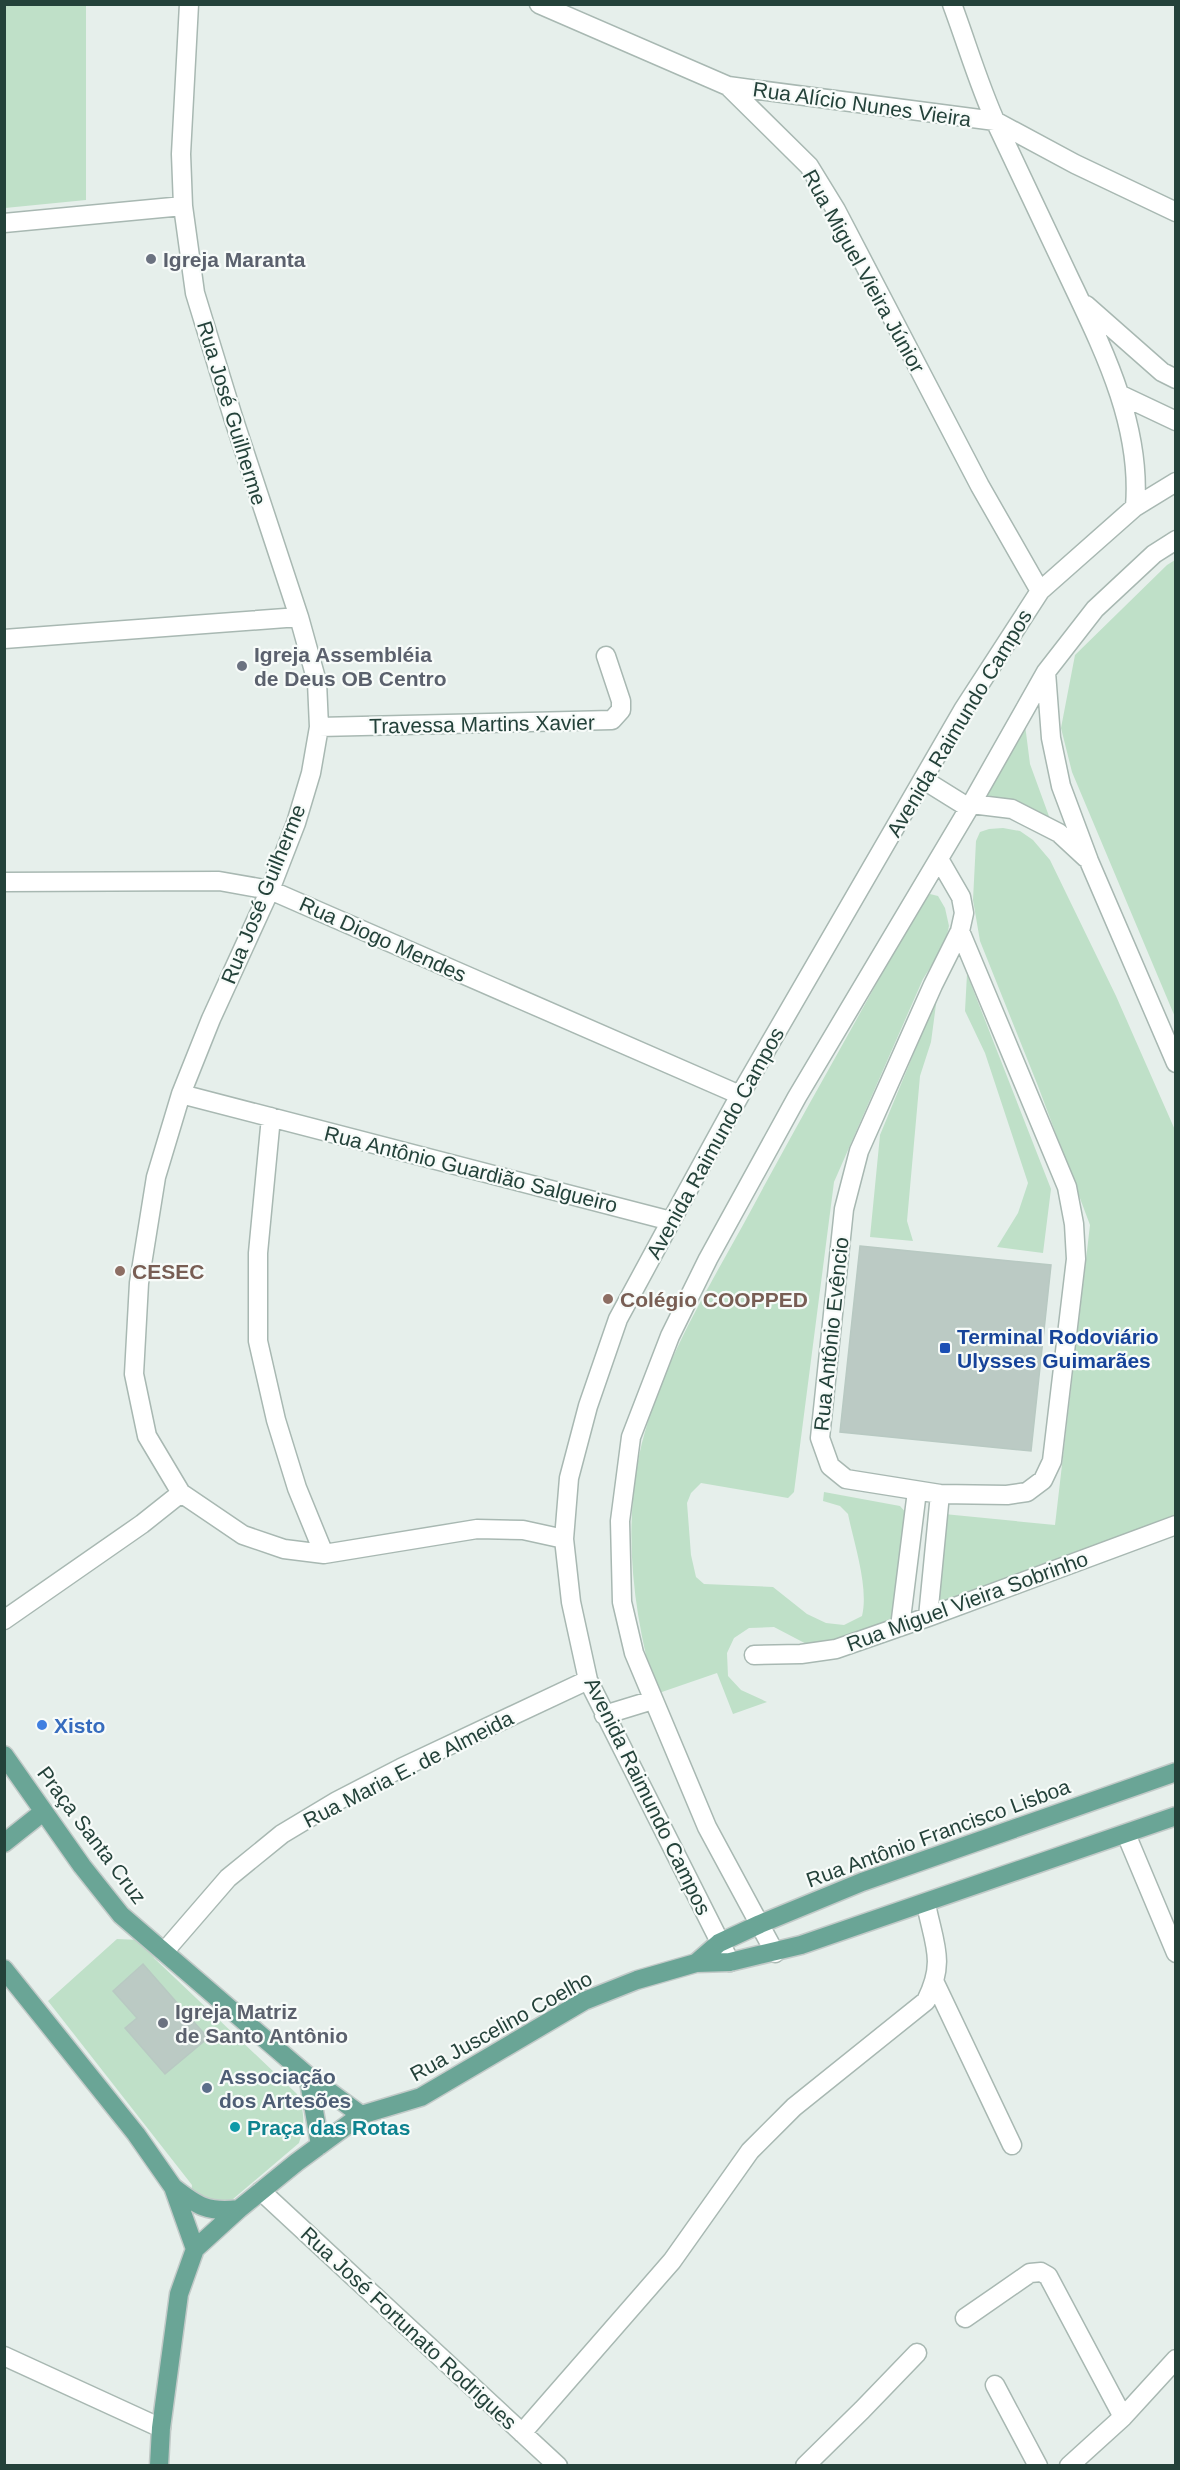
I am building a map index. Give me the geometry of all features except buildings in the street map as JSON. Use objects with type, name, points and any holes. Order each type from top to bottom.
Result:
[{"type":"main road","name":"Praça Santa Cruz","points":[[4,1755],[102,1894],[121,1915],[308,2076],[361,2115]]},
{"type":"main road","name":"Rua Antônio Francisco Lisboa","points":[[719,1943],[862,1882],[1176,1772]]},
{"type":"main road","points":[[4,1843],[44,1812]]},
{"type":"main road","points":[[730,1962],[775,1953],[926,1904],[1176,1816]]},
{"type":"main road","name":"Rua Juscelino Coelho","points":[[696,1963],[719,1943]]},
{"type":"main road","name":"Rua Juscelino Coelho","points":[[361,2115],[421,2097],[584,2001],[637,1980],[696,1963],[730,1962]]},
{"type":"main road","points":[[5,1970],[136,2134],[173,2187],[195,2249]]},
{"type":"main road","points":[[308,2076],[321,2145]]},
{"type":"main road","points":[[159,2466],[161,2428],[179,2294],[195,2249],[261,2191],[361,2115]]},
{"type":"main road","points":[[173,2187],[190,2201],[207,2209],[219,2212],[239,2209]]},
{"type":"street","name":"Rua José Guilherme","points":[[189,4],[181,154],[183,206],[195,293],[299,617],[317,682],[319,727],[310,773],[296,823],[270,890],[211,1019],[181,1094],[156,1177],[139,1282],[134,1374],[147,1436],[181,1493],[243,1535],[284,1550],[324,1554],[477,1529],[523,1530],[564,1539]]},
{"type":"street","name":"Rua Miguel Vieira Júnior","points":[[539,4],[728,86],[809,166],[825,192],[980,486],[1040,591]]},
{"type":"street","points":[[952,4],[995,121],[1080,300],[1120,395],[1128,419],[1138,478],[1135,507]]},
{"type":"street","name":"Rua Alício Nunes Vieira","points":[[728,86],[995,121]]},
{"type":"street","points":[[995,121],[1075,164],[1176,212]]},
{"type":"street","points":[[4,223],[183,206]]},
{"type":"street","points":[[1080,300],[1162,372],[1176,379]]},
{"type":"street","points":[[1120,395],[1176,421]]},
{"type":"street","name":"Avenida Raimundo Campos","points":[[730,1962],[588,1680],[571,1602],[564,1539],[569,1478],[588,1406],[618,1319],[740,1095],[963,711],[1040,591],[1135,507],[1176,482]]},
{"type":"street","name":"Avenida Raimundo Campos","points":[[775,1953],[706,1827],[634,1653],[622,1602],[620,1521],[631,1437],[670,1336],[708,1259],[797,1097],[939,859],[1046,672],[1095,609],[1154,554],[1176,540]]},
{"type":"street","points":[[4,639],[299,617]]},
{"type":"street","name":"Travessa Martins Xavier","points":[[319,727],[612,720],[621,710],[621,702],[606,656]]},
{"type":"street","points":[[1046,672],[1051,738],[1061,786],[1089,861],[1176,1063]]},
{"type":"street","points":[[924,780],[970,806],[1012,808],[1059,833],[1089,861]]},
{"type":"street","name":"Rua Antônio Evêncio","points":[[939,859],[961,897],[964,913],[960,931],[933,985],[859,1151],[844,1209],[820,1438],[830,1466],[846,1479],[940,1494],[1007,1495],[1027,1492],[1042,1480],[1052,1461],[1076,1259],[1074,1224],[1067,1187],[960,931]]},
{"type":"street","name":"Rua Diogo Mendes","points":[[4,882],[219,881],[270,890],[740,1095]]},
{"type":"street","name":"Rua Antônio Guardião Salgueiro","points":[[181,1094],[671,1221]]},
{"type":"street","points":[[271,1118],[258,1253],[258,1341],[276,1420],[290,1466],[324,1554]]},
{"type":"street","points":[[900,1627],[917,1491]]},
{"type":"street","points":[[4,1620],[142,1524],[181,1493]]},
{"type":"street","points":[[928,1617],[940,1494]]},
{"type":"street","name":"Rua Miguel Vieira Sobrinho","points":[[754,1655],[836,1649],[1176,1525]]},
{"type":"street","name":"Rua Maria E. de Almeida","points":[[164,1952],[228,1878],[282,1834],[337,1801],[380,1779],[588,1680]]},
{"type":"street","points":[[604,1715],[653,1700]]},
{"type":"street","points":[[1126,1834],[1176,1953]]},
{"type":"street","points":[[522,2433],[672,2261],[750,2151],[794,2107],[926,2001],[935,1983],[939,1963],[926,1904]]},
{"type":"street","points":[[935,1983],[1012,2145]]},
{"type":"street","name":"Rua José Fortunato Rodrigues","points":[[261,2191],[522,2433],[550,2463]]},
{"type":"street","points":[[966,2318],[1030,2273],[1041,2272],[1048,2276],[1123,2417]]},
{"type":"street","points":[[805,2466],[917,2353]]},
{"type":"street","points":[[4,2356],[161,2428]]},
{"type":"street","points":[[1069,2466],[1123,2417],[1176,2359]]},
{"type":"street","points":[[995,2385],[1038,2466]]},
{"type":"green space","points":[[5,4],[86,5],[86,200],[5,208]]},
{"type":"green space","points":[[1175,560],[1175,1017],[1072,772],[1061,728],[1075,655],[1167,565]]},
{"type":"green space","points":[[1024,717],[1030,764],[1050,819],[979,802]]},
{"type":"green space","points":[[1003,828],[1020,831],[1033,840],[1050,860],[1116,996],[1175,1130],[1175,1520],[951,1602],[940,1600],[935,1591],[944,1514],[1055,1525],[1090,1225],[980,941],[973,900],[976,841],[980,832]]},
{"type":"green space","points":[[930,894],[938,896],[945,908],[949,926],[945,944],[923,979],[834,1182],[794,1492],[788,1498],[701,1483],[691,1493],[687,1503],[691,1555],[696,1577],[704,1584],[773,1587],[807,1614],[826,1623],[844,1625],[862,1616],[864,1592],[848,1514],[840,1506],[823,1501],[824,1492],[900,1506],[908,1515],[897,1618],[887,1625],[816,1649],[774,1627],[749,1628],[734,1638],[727,1653],[728,1676],[741,1690],[767,1702],[733,1714],[717,1673],[656,1694],[637,1606],[633,1576],[632,1516],[639,1456],[657,1395],[682,1337],[712,1281],[921,903]]},
{"type":"green space","points":[[967,974],[1051,1189],[1043,1253],[997,1247],[1018,1213],[1028,1183],[985,1053],[965,1011]]},
{"type":"green space","points":[[937,997],[931,1042],[920,1076],[907,1221],[913,1241],[870,1237],[880,1135]]},
{"type":"green space","points":[[117,1939],[140,1940],[155,1959],[297,2094],[303,2118],[299,2143],[226,2205],[191,2199],[192,2185],[48,2001]]},
{"type":"place","name":"Igreja Maranta","points":[[151,259]]},
{"type":"place","name":"Igreja Assembléia de Deus OB Centro","points":[[242,666]]},
{"type":"place","name":"CESEC","points":[[120,1271]]},
{"type":"place","name":"Colégio COOPPED","points":[[608,1299]]},
{"type":"place","name":"Terminal Rodoviário Ulysses Guimarães","points":[[945,1348]]},
{"type":"place","name":"Xisto","points":[[42,1725]]},
{"type":"place","name":"Igreja Matriz de Santo Antônio","points":[[163,2023]]},
{"type":"place","name":"Associação dos Artesões","points":[[207,2088]]},
{"type":"place","name":"Praça das Rotas","points":[[235,2127]]}]
